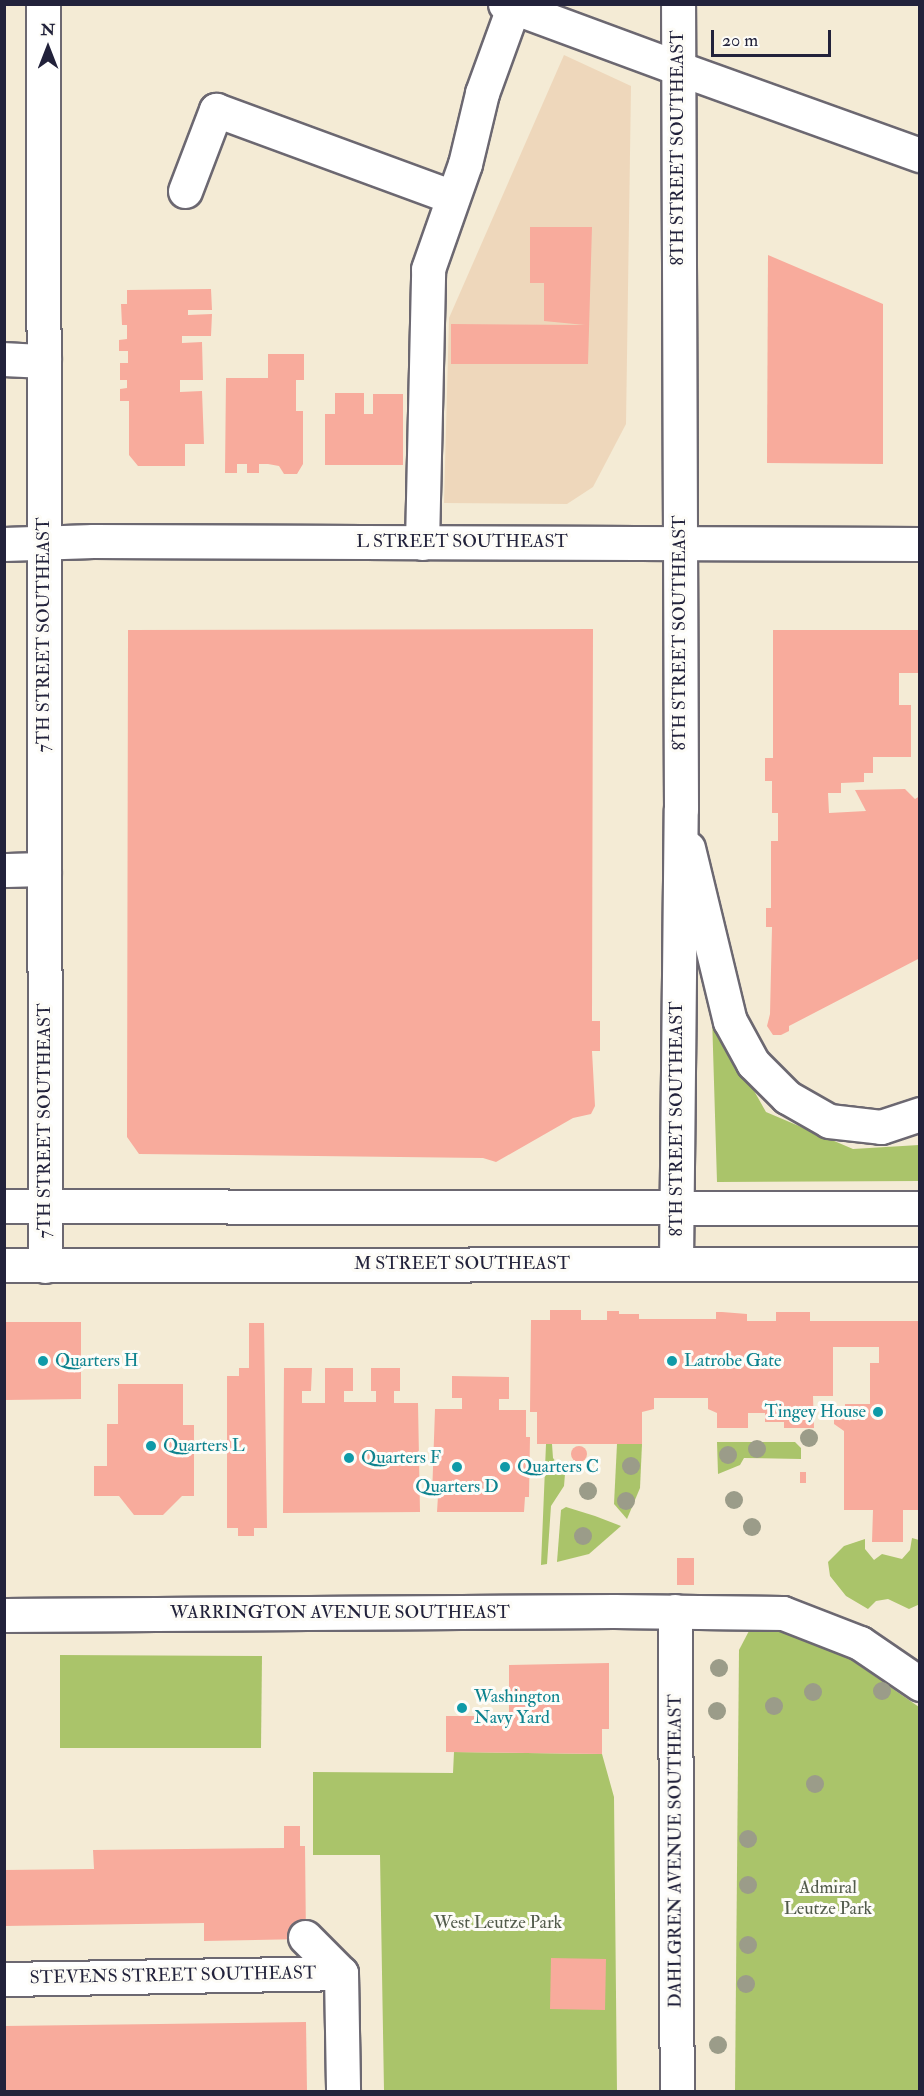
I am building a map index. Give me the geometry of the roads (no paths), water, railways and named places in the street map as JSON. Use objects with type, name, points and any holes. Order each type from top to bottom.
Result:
[{"type":"street","name":"7TH STREET SOUTHEAST","points":[[43,4],[45,1266]]},
{"type":"street","name":"8TH STREET SOUTHEAST","points":[[676,1262],[681,809],[678,4]]},
{"type":"street","points":[[422,543],[428,269],[453,197],[509,6],[920,155]]},
{"type":"street","points":[[185,191],[216,110],[453,197]]},
{"type":"street","points":[[4,359],[44,361]]},
{"type":"street","name":"L STREET SOUTHEAST","points":[[4,544],[680,542],[920,544]]},
{"type":"street","points":[[681,809],[696,892],[730,1021],[753,1063],[787,1097],[830,1121],[881,1127],[920,1114]]},
{"type":"street","points":[[4,870],[44,869]]},
{"type":"street","points":[[4,1206],[920,1208]]},
{"type":"street","name":"M STREET SOUTHEAST","points":[[4,1265],[676,1262],[920,1264]]},
{"type":"street","name":"WARRINGTON AVENUE SOUTHEAST","points":[[4,1615],[675,1611],[783,1613],[860,1643],[920,1684]]},
{"type":"street","name":"DAHLGREN AVENUE SOUTHEAST","points":[[675,1611],[677,2091]]},
{"type":"street","points":[[305,1937],[340,1973],[343,2091]]},
{"type":"street","name":"STEVENS STREET SOUTHEAST","points":[[4,1979],[340,1973]]},
{"type":"place","name":"Quarters H","points":[[43,1361]]},
{"type":"place","name":"Latrobe Gate","points":[[672,1361]]},
{"type":"place","name":"Tingey House","points":[[878,1412]]},
{"type":"place","name":"Quarters L","points":[[151,1446]]},
{"type":"place","name":"Quarters F","points":[[349,1458]]},
{"type":"place","name":"Quarters D","points":[[457,1467]]},
{"type":"place","name":"Quarters C","points":[[505,1467]]},
{"type":"place","name":"Washington Navy Yard","points":[[462,1708]]},
{"type":"park label","name":"Admiral Leutze Park","points":[[828,1899]]},
{"type":"park label","name":"West Leutze Park","points":[[498,1923]]}]
